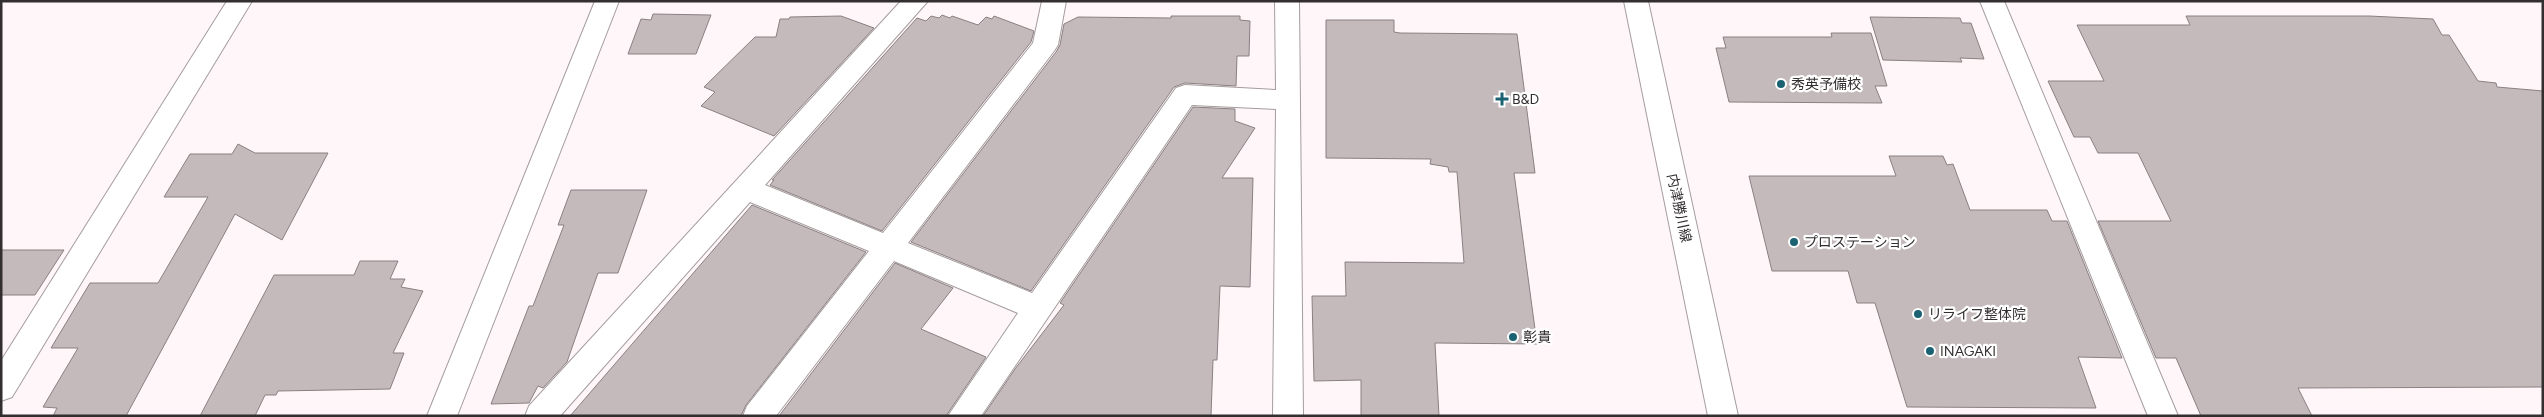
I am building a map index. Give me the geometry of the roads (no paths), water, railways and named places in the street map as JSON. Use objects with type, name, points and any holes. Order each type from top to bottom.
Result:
[{"type":"street","points":[[1,388],[240,1]]},
{"type":"street","points":[[442,416],[607,1]]},
{"type":"street","points":[[540,416],[916,1]]},
{"type":"street","points":[[758,416],[1045,45],[1054,1]]},
{"type":"street","points":[[1287,1],[1289,100],[1288,416]]},
{"type":"street","name":"内津勝川線","points":[[1636,1],[1723,416]]},
{"type":"street","points":[[1992,1],[2164,416]]},
{"type":"street","points":[[963,416],[1185,95],[1289,100]]},
{"type":"street","points":[[746,189],[1038,308]]},
{"type":"place","name":"秀英予備校","points":[[1781,84]]},
{"type":"place","name":"B&D","points":[[1502,99]]},
{"type":"place","name":"プロステーション","points":[[1794,242]]},
{"type":"place","name":"リライフ整体院","points":[[1918,314]]},
{"type":"place","name":"彰貴","points":[[1513,337]]},
{"type":"place","name":"INAGAKI","points":[[1930,351]]}]
